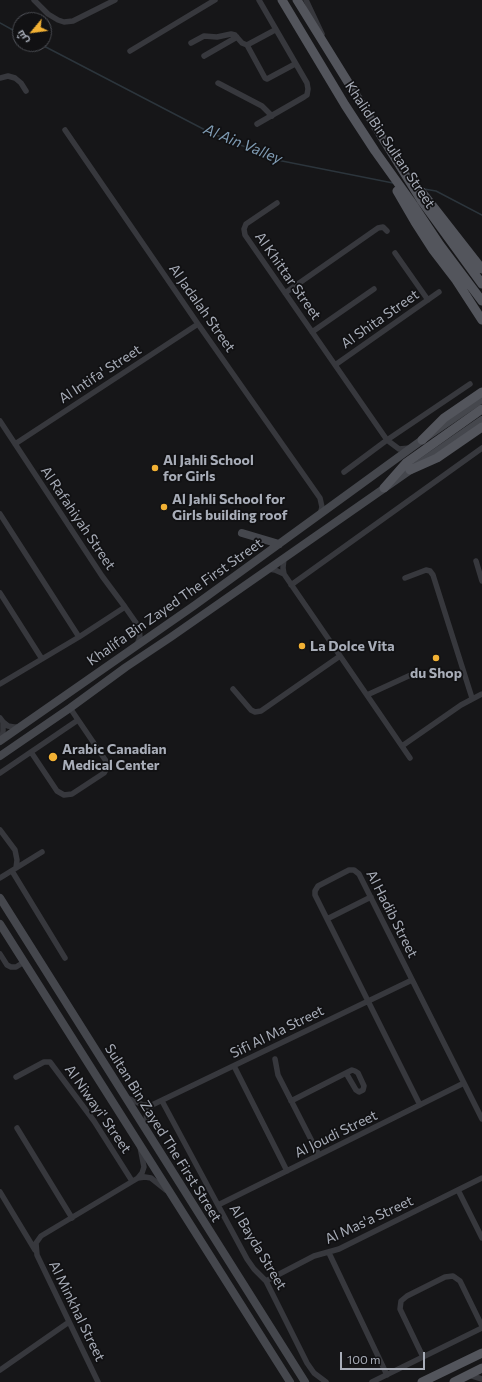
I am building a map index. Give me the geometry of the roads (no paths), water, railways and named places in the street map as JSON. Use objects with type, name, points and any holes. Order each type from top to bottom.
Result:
[{"type":"main road","name":"Khalid Bin Sultan Street","points":[[282,0],[374,152],[410,200],[437,247],[482,301]]},
{"type":"main road","name":"Khalid Bin Sultan Street","points":[[297,0],[386,145],[452,237]]},
{"type":"main road","points":[[452,237],[482,269]]},
{"type":"main road","points":[[452,237],[482,284]]},
{"type":"main road","points":[[437,247],[482,320]]},
{"type":"main road","points":[[463,291],[482,328]]},
{"type":"main road","points":[[422,440],[444,418],[482,392]]},
{"type":"main road","name":"Khalifa Bin Zayed The First Street","points":[[1,741],[337,503],[422,440],[482,399]]},
{"type":"main road","points":[[384,488],[406,463],[482,409]]},
{"type":"main road","name":"Khalifa Bin Zayed The First Street","points":[[0,756],[482,420]]},
{"type":"main road","points":[[410,470],[437,458],[482,427]]},
{"type":"main road","points":[[242,533],[279,544]]},
{"type":"main road","name":"Sultan Bin Zayed The First Street","points":[[0,898],[305,1382]]},
{"type":"main road","name":"Sultan Bin Zayed The First Street","points":[[0,924],[290,1382]]},
{"type":"main road","points":[[422,1382],[482,1353]]},
{"type":"main road","points":[[454,1382],[482,1368]]},
{"type":"street","points":[[34,0],[42,9],[54,18],[67,22],[115,0]]},
{"type":"street","points":[[130,51],[215,0]]},
{"type":"street","points":[[257,124],[304,97],[308,92],[308,86],[259,0]]},
{"type":"street","points":[[306,0],[320,27],[327,51]]},
{"type":"street","points":[[247,45],[275,30]]},
{"type":"street","points":[[191,43],[204,36],[218,37],[231,34],[247,45],[267,79],[270,79],[295,64]]},
{"type":"street","points":[[204,56],[237,37]]},
{"type":"street","points":[[0,78],[8,76],[15,78],[21,83],[26,91]]},
{"type":"street","points":[[218,83],[265,108],[272,116]]},
{"type":"street","name":"Al Jadalah Street","points":[[65,130],[320,498]]},
{"type":"street","name":"Al Khittar Street","points":[[277,203],[246,224],[244,232],[246,237],[389,441]]},
{"type":"street","points":[[285,292],[378,228],[383,227],[387,231]]},
{"type":"street","points":[[395,253],[428,300]]},
{"type":"street","name":"Al Khittar Street","points":[[312,332],[374,289]]},
{"type":"street","name":"Al Shita Street","points":[[335,365],[439,292]]},
{"type":"street","name":"Al Intifa' Street","points":[[15,444],[198,324]]},
{"type":"street","points":[[344,472],[470,384]]},
{"type":"street","name":"Al Rafahiyah Street","points":[[0,421],[102,576],[126,607],[138,628]]},
{"type":"street","points":[[389,441],[401,450],[411,448]]},
{"type":"street","points":[[389,441],[394,452],[394,456],[390,464]]},
{"type":"street","points":[[291,585],[482,448]]},
{"type":"street","points":[[320,498],[328,503],[337,503]]},
{"type":"street","points":[[320,498],[322,508],[320,515]]},
{"type":"street","points":[[0,514],[79,637]]},
{"type":"street","points":[[284,558],[284,574],[410,758]]},
{"type":"street","points":[[476,562],[482,581]]},
{"type":"street","points":[[268,569],[284,574]]},
{"type":"street","points":[[404,578],[426,570],[434,575],[472,698]]},
{"type":"street","points":[[0,593],[42,659]]},
{"type":"street","points":[[0,684],[126,607]]},
{"type":"street","points":[[138,628],[146,632],[154,633]]},
{"type":"street","points":[[136,646],[140,637],[138,628]]},
{"type":"street","points":[[233,689],[251,710],[255,712],[261,711],[340,656]]},
{"type":"street","points":[[367,695],[415,673]]},
{"type":"street","points":[[402,746],[452,710],[482,694]]},
{"type":"street","points":[[31,752],[55,789],[64,795],[72,794],[102,775],[107,768],[106,761],[70,708]]},
{"type":"street","points":[[1,720],[11,727],[21,727]]},
{"type":"street","points":[[1,720],[3,731],[1,741]]},
{"type":"street","points":[[0,773],[78,720]]},
{"type":"street","points":[[0,830],[15,850],[17,857],[14,869],[65,958]]},
{"type":"street","points":[[0,878],[42,852]]},
{"type":"street","name":"Al Hadib Street","points":[[420,1105],[315,895],[315,889],[318,886],[347,871],[354,870],[360,874],[482,1119]]},
{"type":"street","points":[[327,919],[371,898]]},
{"type":"street","points":[[0,954],[7,965],[11,967],[16,967],[24,962]]},
{"type":"street","name":"Sifi Al Ma Street","points":[[152,1105],[412,980]]},
{"type":"street","points":[[275,1059],[278,1075],[319,1155]]},
{"type":"street","name":"Al Niwayi' Street","points":[[16,1077],[46,1061],[50,1062],[94,1121],[132,1181]]},
{"type":"street","points":[[234,1066],[287,1171]]},
{"type":"street","points":[[291,1101],[346,1073]]},
{"type":"street","name":"Al Joudi Street","points":[[218,1205],[464,1083]]},
{"type":"street","points":[[126,1097],[143,1105],[152,1105]]},
{"type":"street","name":"Al Bayda Street","points":[[162,1101],[250,1264],[266,1281],[307,1363],[314,1373],[326,1382]]},
{"type":"street","points":[[144,1126],[147,1111],[152,1105]]},
{"type":"street","points":[[17,1128],[72,1218]]},
{"type":"street","points":[[138,1178],[144,1167],[140,1144]]},
{"type":"street","points":[[138,1178],[151,1178],[170,1193]]},
{"type":"street","name":"Al Minkhal Street","points":[[36,1250],[36,1243],[38,1239],[138,1178]]},
{"type":"street","name":"Al Mas'a Street","points":[[266,1281],[314,1256],[339,1249],[482,1178]]},
{"type":"street","points":[[458,1190],[482,1238]]},
{"type":"street","name":"Al Minkhal Street","points":[[0,1192],[36,1250],[98,1382]]},
{"type":"street","points":[[329,1253],[387,1375]]},
{"type":"street","points":[[372,1382],[387,1375],[482,1327],[460,1281],[455,1278],[448,1276],[407,1296],[401,1301],[400,1309],[422,1357]]},
{"type":"street","points":[[0,1370],[69,1322]]},
{"type":"street","points":[[469,1375],[482,1379]]},
{"type":"waterway","name":"Al Ain Valley","points":[[0,23],[12,30]]},
{"type":"waterway","name":"Al Ain Valley","points":[[52,50],[209,132],[277,160],[393,183]]},
{"type":"waterway","name":"Al Ain Valley","points":[[424,189],[436,191],[482,215]]},
{"type":"place","name":"Al Jahli School for Girls","points":[[155,468]]},
{"type":"place","name":"Al Jahli School for Girls building roof","points":[[164,507]]},
{"type":"place","name":"La Dolce Vita","points":[[302,646]]},
{"type":"place","name":"du Shop","points":[[436,658]]},
{"type":"place","name":"Arabic Canadian Medical Center","points":[[53,757]]}]
